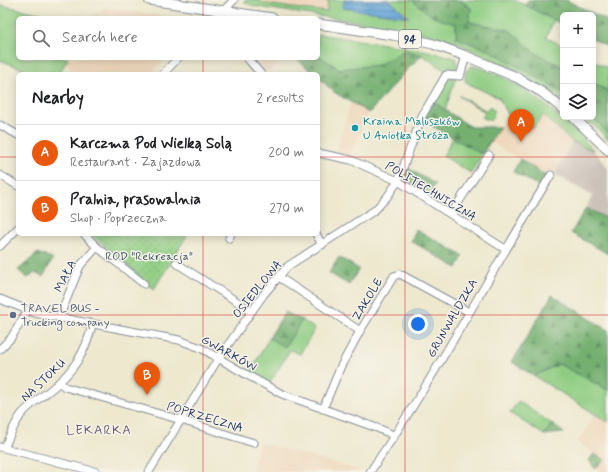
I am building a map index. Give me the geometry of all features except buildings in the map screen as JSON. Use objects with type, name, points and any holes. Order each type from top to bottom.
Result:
[{"type":"main road","points":[[148,0],[219,15],[237,16]]},
{"type":"main road","name":"94","points":[[320,24],[393,35],[433,44],[516,77],[560,106]]},
{"type":"main road","points":[[576,120],[608,150]]},
{"type":"street","points":[[219,15],[234,0]]},
{"type":"street","name":"OSIEDLOWA","points":[[149,472],[218,358],[251,312],[288,266],[375,210],[387,197],[398,181],[422,116],[446,75],[460,76],[466,56]]},
{"type":"street","points":[[165,72],[176,60]]},
{"type":"street","points":[[249,60],[259,72]]},
{"type":"street","points":[[0,125],[16,134]]},
{"type":"street","name":"POLITECHNICZNA","points":[[320,153],[351,160],[398,181],[505,249]]},
{"type":"street","points":[[451,214],[488,155]]},
{"type":"street","points":[[0,175],[16,185]]},
{"type":"street","name":"GRUNWALDZKA","points":[[370,472],[394,437],[505,249],[551,175]]},
{"type":"street","points":[[0,246],[16,230]]},
{"type":"street","points":[[86,236],[97,247],[144,284]]},
{"type":"street","points":[[317,236],[322,245]]},
{"type":"street","name":"MAŁA","points":[[59,318],[80,266],[97,247]]},
{"type":"street","points":[[176,263],[251,312]]},
{"type":"street","name":"ZAKOLE","points":[[323,409],[341,366],[360,331],[394,276],[400,274],[469,312]]},
{"type":"street","points":[[279,277],[360,331]]},
{"type":"street","name":"GWARKÓW","points":[[0,299],[35,313],[92,325],[171,338],[201,348],[277,391],[377,428],[394,437]]},
{"type":"street","points":[[0,349],[11,338],[28,310]]},
{"type":"street","name":"NA STOKU","points":[[2,448],[22,414],[68,375],[83,353],[92,325]]},
{"type":"street","name":"POPRZECZNA","points":[[59,382],[65,387],[181,420],[254,443]]},
{"type":"street","points":[[2,448],[76,470],[97,472]]},
{"type":"shaded area","points":[[257,0],[328,0],[327,12],[260,3]]},
{"type":"shaded area","points":[[103,7],[161,16],[94,16],[95,13],[102,14]]},
{"type":"shaded area","points":[[66,60],[164,60],[153,72],[75,72],[64,63]]},
{"type":"shaded area","points":[[255,60],[283,60],[267,72]]},
{"type":"shaded area","points":[[351,102],[369,113],[350,155],[336,152]]},
{"type":"shaded area","points":[[508,114],[533,129],[542,115],[572,142],[555,174],[550,171],[546,176],[491,142]]},
{"type":"shaded area","points":[[572,142],[594,151],[608,168],[608,219],[586,208],[592,196],[555,174]]},
{"type":"shaded area","points":[[595,415],[608,422],[608,472],[599,472],[595,469],[605,460],[578,442]]},
{"type":"shaded area","points":[[259,442],[365,472],[251,472]]},
{"type":"green space","points":[[245,0],[257,0],[279,6],[327,12],[328,0],[412,0],[433,17],[456,24],[457,38],[489,50],[560,91],[560,99],[520,72],[452,41],[386,26],[257,7],[245,3]]},
{"type":"green space","points":[[412,0],[460,0],[471,8],[469,22],[509,30],[535,53],[560,66],[560,91],[489,50],[456,38],[456,24],[433,17]]},
{"type":"green space","points":[[460,0],[515,0],[554,20],[546,37],[560,44],[560,66],[535,53],[509,30],[469,22],[471,8]]},
{"type":"green space","points":[[528,0],[566,0],[590,12],[560,12],[560,23],[525,5]]},
{"type":"green space","points":[[0,5],[52,16],[16,16],[16,60],[67,60],[60,72],[31,72],[0,60]]},
{"type":"green space","points":[[596,15],[608,21],[608,47],[596,41]]},
{"type":"green space","points":[[320,34],[419,49],[456,58],[457,71],[445,71],[422,55],[406,50],[378,65],[339,69],[320,56]]},
{"type":"green space","points":[[406,50],[422,55],[402,75],[369,113],[334,92],[320,79],[320,72],[312,72],[298,60],[320,60],[320,56],[339,69],[378,65]]},
{"type":"green space","points":[[596,62],[608,68],[608,91],[596,85]]},
{"type":"green space","points":[[472,66],[505,78],[522,88],[555,113],[560,117],[560,120],[563,120],[570,126],[594,151],[572,142],[543,115],[533,129],[508,114],[499,98],[465,81],[465,72]]},
{"type":"green space","points":[[453,77],[456,78],[445,110],[433,102],[447,80]]},
{"type":"green space","points":[[596,85],[608,91],[608,133],[595,120]]},
{"type":"green space","points":[[459,96],[487,111],[490,106],[494,111],[493,116],[490,120],[482,118],[485,112]]},
{"type":"green space","points":[[433,102],[471,127],[500,127],[482,154],[423,121]]},
{"type":"green space","points":[[587,120],[595,120],[608,133],[608,140]]},
{"type":"green space","points":[[453,138],[482,154],[471,173],[443,156]]},
{"type":"green space","points":[[520,159],[546,176],[540,187],[513,172]]},
{"type":"green space","points":[[406,167],[435,184],[430,194],[403,178]]},
{"type":"green space","points":[[586,208],[608,219],[608,254],[571,233]]},
{"type":"green space","points":[[416,229],[463,256],[457,268],[411,241]]},
{"type":"green space","name":"ROD \"Rekreacja\"","points":[[93,236],[187,236],[154,289]]},
{"type":"green space","points":[[38,253],[53,259],[43,277],[35,273],[27,278],[18,270]]},
{"type":"green space","points":[[339,257],[359,269],[349,285],[329,273]]},
{"type":"green space","points":[[552,295],[608,330],[608,390],[559,364],[534,376],[512,362]]},
{"type":"green space","points":[[285,312],[302,320],[285,347],[269,338]]},
{"type":"green space","points":[[302,320],[315,329],[300,354],[290,350],[269,384],[250,373],[269,338],[285,347]]},
{"type":"green space","points":[[559,364],[608,390],[608,422],[534,376]]},
{"type":"green space","points":[[518,401],[552,424],[544,435],[510,413]]},
{"type":"green space","points":[[552,424],[564,433],[544,435]]},
{"type":"green space","points":[[594,454],[605,460],[595,469],[589,460]]},
{"type":"water","points":[[345,0],[389,0],[409,17],[342,8]]},
{"type":"place","name":"Kraina Maluszków U Aniołka Stróża","points":[[355,128]]},
{"type":"place","name":"Karczma Pod Wielką Solą","points":[[521,142]]},
{"type":"place","name":"TRAVEL BUS - Trucking company","points":[[13,315]]},
{"type":"place","name":"Pralnia, prasowalnia","points":[[147,395]]},
{"type":"district","name":"LEKARKA","points":[[99,429]]}]
